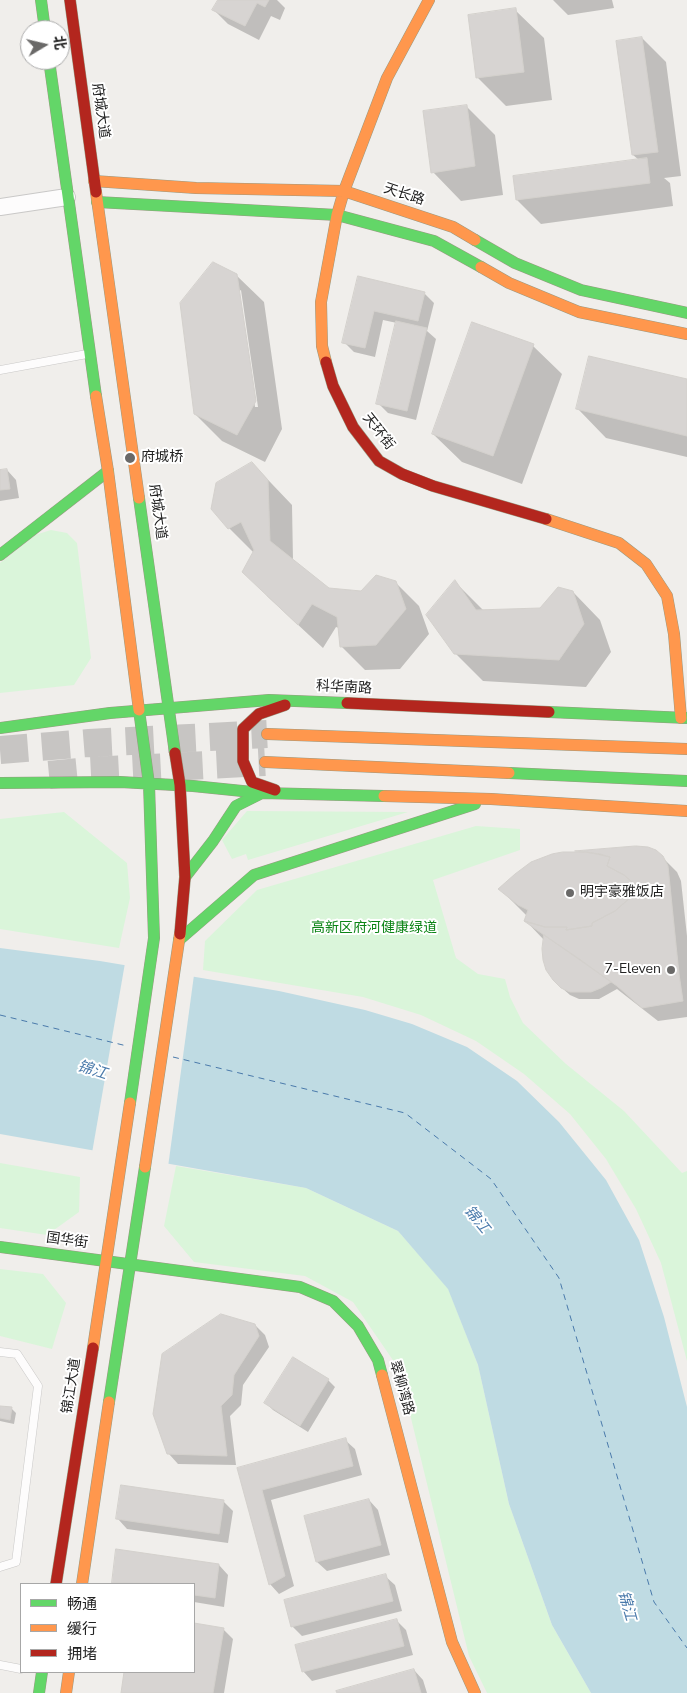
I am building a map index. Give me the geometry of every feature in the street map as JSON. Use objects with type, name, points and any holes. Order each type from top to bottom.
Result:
[{"type":"main road","points":[[42,0],[44,20]]},
{"type":"main road","name":"府城大道","points":[[70,0],[94,181],[170,708],[180,785],[185,877],[179,940],[130,1265]]},
{"type":"main road","name":"天环街","points":[[429,0],[387,78],[344,191],[337,215],[321,302],[322,346],[333,386],[353,428],[379,461],[402,474],[433,486],[579,528],[619,543],[646,564],[667,596],[674,634],[684,718]]},
{"type":"main road","points":[[50,70],[89,354],[108,471],[148,784]]},
{"type":"main road","name":"天长路","points":[[94,181],[196,188],[344,191],[453,227],[515,263],[581,290],[687,313]]},
{"type":"main road","points":[[97,202],[337,215],[434,242],[509,283],[579,312],[687,334]]},
{"type":"main road","points":[[0,555],[108,471]]},
{"type":"main road","name":"科华南路","points":[[0,728],[138,710],[269,700],[684,718]]},
{"type":"main road","points":[[284,793],[252,782],[243,761],[243,729],[259,714],[298,701]]},
{"type":"main road","points":[[267,734],[687,750]]},
{"type":"main road","points":[[265,762],[687,781]]},
{"type":"main road","points":[[0,783],[120,782],[180,785],[262,793],[491,799],[687,812]]},
{"type":"main road","name":"锦江大道","points":[[56,1583],[154,938],[148,784]]},
{"type":"main road","points":[[185,877],[213,841],[236,806],[262,793]]},
{"type":"main road","points":[[179,940],[254,875],[491,799]]},
{"type":"main road","name":"国华街","points":[[0,1247],[130,1265]]},
{"type":"main road","points":[[82,1583],[130,1265]]},
{"type":"main road","name":"翠柳湾路","points":[[130,1265],[300,1287],[333,1302],[358,1326],[378,1360],[452,1642],[475,1693]]},
{"type":"main road","points":[[39,1693],[41,1673]]},
{"type":"main road","points":[[66,1693],[69,1673]]},
{"type":"street","points":[[0,207],[67,198]]},
{"type":"lane","points":[[0,370],[89,354]]},
{"type":"lane","points":[[0,1352],[17,1354],[38,1386],[16,1562],[0,1567]]},
{"type":"lane","points":[[0,1665],[20,1669]]},
{"type":"green space","points":[[51,530],[67,533],[77,543],[91,658],[74,685],[0,693],[0,563],[35,535]]},
{"type":"green space","points":[[247,811],[408,812],[248,860],[246,854],[232,859],[222,840]]},
{"type":"green space","points":[[64,812],[127,863],[130,898],[119,948],[0,929],[0,819]]},
{"type":"green space","name":"高新区府河健康绿道","points":[[476,826],[520,829],[520,850],[433,880],[456,958],[478,974],[505,979],[510,997],[523,1023],[566,1064],[624,1111],[682,1173],[687,1171],[687,1361],[661,1263],[636,1209],[606,1159],[570,1114],[524,1074],[476,1041],[421,1015],[363,997],[203,970],[205,941],[257,890]]},
{"type":"green space","points":[[0,1163],[80,1177],[79,1212],[47,1235],[0,1228]]},
{"type":"green space","points":[[176,1166],[306,1188],[398,1231],[448,1288],[478,1365],[509,1504],[552,1625],[591,1693],[487,1693],[469,1656],[399,1369],[353,1302],[305,1276],[194,1262],[164,1226]]},
{"type":"green space","points":[[0,1269],[43,1274],[66,1303],[52,1349],[0,1336]]},
{"type":"water","name":"锦江","points":[[0,948],[100,961],[279,991],[365,1010],[412,1024],[467,1047],[517,1081],[559,1122],[606,1180],[639,1240],[664,1317],[687,1407],[687,1693],[591,1693],[552,1625],[509,1504],[478,1365],[448,1289],[398,1231],[306,1188],[0,1134]]},
{"type":"pier","points":[[125,963],[194,975],[168,1167],[92,1153]]},
{"type":"building","points":[[218,0],[269,0],[265,7],[257,3],[245,26],[212,10]]},
{"type":"building","points":[[516,8],[524,72],[476,78],[468,15]]},
{"type":"building","points":[[642,37],[658,152],[632,155],[616,41]]},
{"type":"building","points":[[467,105],[475,166],[431,173],[423,111]]},
{"type":"building","points":[[647,158],[650,183],[516,200],[513,176]]},
{"type":"building","points":[[213,262],[237,274],[256,401],[237,435],[194,414],[180,303]]},
{"type":"building","points":[[358,276],[425,292],[418,321],[374,311],[365,348],[342,343]]},
{"type":"building","points":[[396,321],[427,328],[407,411],[376,404]]},
{"type":"building","points":[[472,322],[534,344],[493,456],[432,434]]},
{"type":"building","points":[[589,356],[687,379],[687,436],[576,409]]},
{"type":"building","points":[[252,462],[268,480],[270,541],[329,588],[361,591],[376,575],[396,581],[406,609],[376,645],[340,647],[337,617],[312,604],[298,625],[242,572],[254,550],[241,522],[228,529],[211,509],[216,483]]},
{"type":"building","points":[[7,469],[10,489],[0,490],[0,470]]},
{"type":"building","points":[[455,580],[476,610],[540,608],[558,587],[573,591],[584,624],[559,660],[454,654],[426,615]]},
{"type":"building","points":[[636,846],[656,850],[663,856],[668,866],[683,1001],[642,1008],[617,986],[524,921],[545,927],[567,927],[566,930],[592,926],[592,923],[615,911],[640,889],[624,875],[607,866],[610,857],[575,851]]},
{"type":"building","name":"明宇豪雅饭店","points":[[563,852],[587,852],[610,857],[607,866],[624,875],[640,889],[615,911],[592,923],[592,926],[566,930],[567,927],[545,927],[524,921],[528,910],[518,905],[498,889],[531,862]]},
{"type":"building","points":[[544,935],[611,982],[591,992],[570,992],[561,988],[546,970],[542,949]]},
{"type":"building","points":[[221,1314],[255,1324],[259,1336],[234,1375],[232,1395],[221,1406],[227,1456],[167,1454],[153,1414],[162,1354]]},
{"type":"building","points":[[293,1357],[329,1379],[300,1426],[264,1403]]},
{"type":"building","points":[[0,1406],[12,1407],[10,1420],[0,1418]]},
{"type":"building","points":[[346,1438],[353,1466],[262,1490],[285,1576],[269,1585],[237,1468]]},
{"type":"building","points":[[121,1485],[224,1500],[219,1534],[116,1519]]},
{"type":"building","points":[[369,1499],[381,1545],[316,1562],[304,1516]]},
{"type":"building","points":[[116,1549],[219,1564],[215,1598],[195,1595],[195,1583],[112,1583]]},
{"type":"building","points":[[386,1574],[393,1601],[291,1627],[284,1600]]},
{"type":"building","points":[[397,1619],[404,1646],[302,1672],[295,1645]]},
{"type":"building","points":[[195,1623],[224,1628],[213,1693],[121,1693],[124,1673],[195,1673]]},
{"type":"building","points":[[414,1669],[421,1693],[337,1693],[336,1691]]},
{"type":"ferry route","points":[[0,1015],[127,1046]]},
{"type":"ferry route","points":[[173,1057],[405,1113],[491,1179],[559,1278],[654,1602],[687,1648]]},
{"type":"tunnel","points":[[0,750],[89,743],[267,734]]},
{"type":"tunnel","points":[[49,775],[90,771],[265,762]]},
{"type":"traffic: fast","points":[[41,0],[44,20]]},
{"type":"traffic: fast","points":[[50,70],[96,396]]},
{"type":"traffic: fast","points":[[97,202],[337,215],[434,241],[481,267]]},
{"type":"traffic: fast","points":[[475,240],[515,263],[581,290],[687,313]]},
{"type":"traffic: fast","points":[[0,555],[108,471]]},
{"type":"traffic: fast","points":[[139,498],[175,753]]},
{"type":"traffic: fast","points":[[0,728],[110,713],[269,700],[347,703]]},
{"type":"traffic: fast","points":[[130,1103],[154,938],[149,784],[139,710]]},
{"type":"traffic: fast","points":[[549,712],[687,718]]},
{"type":"traffic: fast","points":[[509,773],[687,781]]},
{"type":"traffic: fast","points":[[0,783],[120,782],[193,786],[262,793],[384,796]]},
{"type":"traffic: fast","points":[[185,877],[213,841],[236,806],[262,793]]},
{"type":"traffic: fast","points":[[179,940],[254,875],[475,804]]},
{"type":"traffic: fast","points":[[109,1402],[145,1167]]},
{"type":"traffic: fast","points":[[0,1247],[300,1287],[333,1301],[358,1326],[378,1360],[382,1375]]},
{"type":"traffic: fast","points":[[39,1693],[42,1673]]},
{"type":"traffic: slow","points":[[326,362],[322,346],[321,302],[337,215],[344,191],[387,78],[429,0]]},
{"type":"traffic: slow","points":[[94,181],[196,188],[344,191],[453,227],[475,240]]},
{"type":"traffic: slow","points":[[96,192],[139,498]]},
{"type":"traffic: slow","points":[[481,267],[509,283],[579,312],[687,334]]},
{"type":"traffic: slow","points":[[96,396],[108,471],[139,710]]},
{"type":"traffic: slow","points":[[546,519],[619,543],[646,564],[667,596],[674,634],[681,718]]},
{"type":"traffic: slow","points":[[267,734],[687,749]]},
{"type":"traffic: slow","points":[[265,762],[509,773]]},
{"type":"traffic: slow","points":[[384,796],[491,799],[687,811]]},
{"type":"traffic: slow","points":[[145,1167],[180,934]]},
{"type":"traffic: slow","points":[[93,1348],[130,1103]]},
{"type":"traffic: slow","points":[[382,1375],[452,1642],[475,1693]]},
{"type":"traffic: slow","points":[[82,1583],[109,1402]]},
{"type":"traffic: slow","points":[[66,1693],[69,1673]]},
{"type":"traffic: jam","points":[[70,0],[96,192]]},
{"type":"traffic: jam","points":[[326,362],[333,386],[353,427],[379,461],[402,474],[433,486],[546,519]]},
{"type":"traffic: jam","points":[[347,703],[549,712]]},
{"type":"traffic: jam","points":[[275,790],[252,782],[243,761],[243,729],[259,714],[285,705]]},
{"type":"traffic: jam","points":[[175,753],[180,785],[185,877],[180,934]]},
{"type":"traffic: jam","points":[[56,1583],[93,1348]]},
{"type":"place","name":"府城桥","points":[[130,458]]},
{"type":"place","name":"明宇豪雅饭店","points":[[570,893]]},
{"type":"place","name":"7-Eleven","points":[[671,970]]}]
